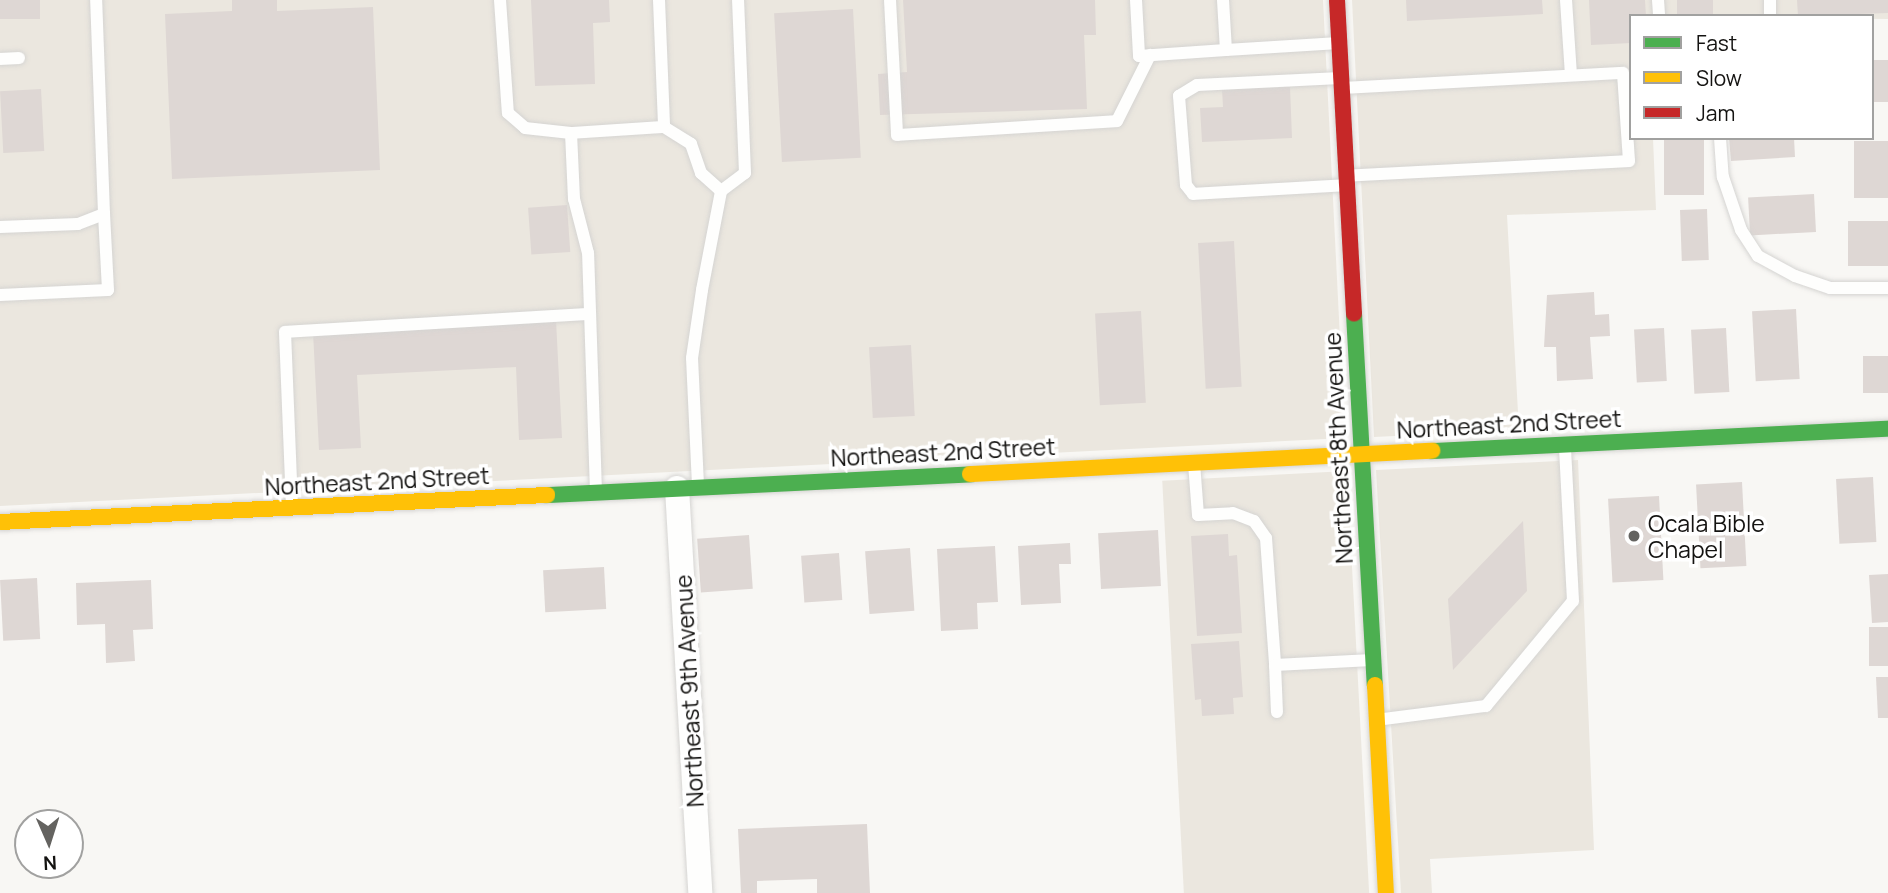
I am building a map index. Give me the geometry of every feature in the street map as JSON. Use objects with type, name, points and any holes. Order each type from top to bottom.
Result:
[{"type":"street","name":"Northeast 8th Avenue","points":[[1337,0],[1386,893]]},
{"type":"street","name":"Northeast 2nd Street","points":[[0,522],[1888,429]]},
{"type":"street","name":"Northeast 9th Avenue","points":[[688,488],[700,893]]},
{"type":"lane","points":[[0,295],[108,290],[96,0]]},
{"type":"lane","points":[[500,0],[508,113],[526,128],[571,133],[664,127],[691,144],[701,173],[721,191]]},
{"type":"lane","points":[[659,0],[664,127]]},
{"type":"lane","points":[[688,488],[692,358],[721,191],[745,173],[738,0]]},
{"type":"lane","points":[[890,0],[897,135],[1117,121],[1150,55]]},
{"type":"lane","points":[[1136,0],[1139,57],[1339,43]]},
{"type":"lane","points":[[1223,0],[1226,50]]},
{"type":"lane","points":[[1566,0],[1571,75]]},
{"type":"lane","points":[[0,59],[19,58]]},
{"type":"lane","points":[[1627,69],[1629,161],[1347,180],[1193,194],[1186,185],[1179,96],[1197,85],[1571,75],[1627,69]]},
{"type":"lane","points":[[571,133],[574,199],[589,253],[596,493]]},
{"type":"lane","points":[[1720,140],[1723,177],[1741,230],[1758,256],[1795,276],[1830,288],[1888,288]]},
{"type":"lane","points":[[0,227],[78,224],[104,214]]},
{"type":"lane","points":[[293,508],[285,332],[589,314]]},
{"type":"lane","points":[[1376,720],[1486,706],[1573,601],[1565,444]]},
{"type":"lane","points":[[1194,462],[1198,515],[1233,513],[1254,521],[1265,538],[1277,712]]},
{"type":"lane","points":[[1275,665],[1372,660]]},
{"type":"shaded area","points":[[0,0],[1323,0],[1345,438],[0,506]]},
{"type":"shaded area","points":[[1352,0],[1888,0],[1888,19],[1874,19],[1874,14],[1629,14],[1629,140],[1653,140],[1656,210],[1507,215],[1519,430],[1374,437]]},
{"type":"shaded area","points":[[1578,460],[1594,850],[1430,859],[1432,893],[1401,893],[1376,470]]},
{"type":"shaded area","points":[[1347,471],[1369,893],[1184,893],[1162,481]]},
{"type":"building","points":[[0,0],[40,0],[40,19],[0,19]]},
{"type":"building","points":[[232,0],[277,0],[277,11],[373,7],[380,170],[172,179],[165,14],[232,11]]},
{"type":"building","points":[[531,0],[609,0],[610,22],[593,23],[595,84],[535,86]]},
{"type":"building","points":[[903,0],[1095,0],[1096,35],[1084,35],[1087,109],[880,115],[878,74],[907,72]]},
{"type":"building","points":[[1406,0],[1542,0],[1543,14],[1407,21]]},
{"type":"building","points":[[1589,0],[1645,0],[1646,14],[1629,14],[1629,43],[1591,45]]},
{"type":"building","points":[[1677,0],[1713,0],[1713,14],[1677,14]]},
{"type":"building","points":[[1797,0],[1888,0],[1888,13],[1798,14]]},
{"type":"building","points":[[853,9],[861,158],[782,162],[774,13]]},
{"type":"building","points":[[1874,60],[1888,60],[1888,102],[1874,102]]},
{"type":"building","points":[[1290,87],[1292,138],[1202,142],[1200,108],[1223,107],[1222,89]]},
{"type":"building","points":[[41,89],[44,151],[3,153],[0,91]]},
{"type":"building","points":[[1664,140],[1704,140],[1704,195],[1664,195]]},
{"type":"building","points":[[1729,140],[1794,140],[1795,157],[1731,161]]},
{"type":"building","points":[[1854,141],[1888,141],[1888,198],[1854,198]]},
{"type":"building","points":[[1814,194],[1816,232],[1750,235],[1748,197]]},
{"type":"building","points":[[567,205],[570,252],[531,255],[528,208]]},
{"type":"building","points":[[1707,209],[1709,260],[1682,261],[1680,210]]},
{"type":"building","points":[[1848,221],[1888,221],[1888,266],[1848,266]]},
{"type":"building","points":[[1234,241],[1242,387],[1206,389],[1198,243]]},
{"type":"building","points":[[1594,292],[1595,315],[1609,314],[1610,336],[1590,337],[1593,379],[1557,381],[1556,347],[1544,347],[1547,295]]},
{"type":"building","points":[[1796,309],[1800,379],[1756,381],[1752,311]]},
{"type":"building","points":[[1141,311],[1146,403],[1100,405],[1095,313]]},
{"type":"building","points":[[556,320],[562,438],[519,440],[516,367],[357,375],[361,448],[319,450],[313,332]]},
{"type":"building","points":[[1664,328],[1667,381],[1637,382],[1634,330]]},
{"type":"building","points":[[1726,328],[1729,392],[1694,394],[1691,330]]},
{"type":"building","points":[[911,345],[915,416],[873,418],[869,347]]},
{"type":"building","points":[[1863,356],[1888,356],[1888,393],[1863,393]]},
{"type":"building","points":[[1873,477],[1876,542],[1839,544],[1836,479]]},
{"type":"building","points":[[1742,482],[1746,566],[1700,568],[1696,484]]},
{"type":"building","points":[[1659,496],[1663,580],[1612,583],[1608,499]]},
{"type":"building","points":[[1523,521],[1527,591],[1453,670],[1448,599]]},
{"type":"building","points":[[1158,530],[1161,586],[1101,589],[1098,533]]},
{"type":"building","points":[[1228,534],[1229,556],[1237,555],[1242,633],[1197,636],[1191,536]]},
{"type":"building","points":[[749,535],[753,589],[701,592],[697,539]]},
{"type":"building","points":[[1070,543],[1071,564],[1059,564],[1061,603],[1021,605],[1018,546]]},
{"type":"building","points":[[995,546],[998,602],[977,603],[978,629],[941,631],[937,549]]},
{"type":"building","points":[[910,548],[914,611],[870,614],[865,551]]},
{"type":"building","points":[[839,553],[842,600],[804,603],[801,556]]},
{"type":"building","points":[[604,567],[606,609],[545,612],[543,570]]},
{"type":"building","points":[[1888,574],[1888,622],[1872,623],[1869,575]]},
{"type":"building","points":[[37,578],[40,639],[3,641],[0,580]]},
{"type":"building","points":[[151,580],[153,629],[133,630],[135,661],[106,663],[105,624],[77,625],[76,583]]},
{"type":"building","points":[[1869,627],[1888,627],[1888,666],[1869,666]]},
{"type":"building","points":[[1239,641],[1243,697],[1233,698],[1234,714],[1202,716],[1201,699],[1195,700],[1191,644]]},
{"type":"building","points":[[1876,677],[1888,677],[1888,718],[1878,718]]},
{"type":"building","points":[[867,824],[870,893],[817,893],[817,879],[757,881],[757,893],[741,893],[738,829]]},
{"type":"traffic: fast","points":[[1354,314],[1375,685]]},
{"type":"traffic: fast","points":[[1432,451],[1888,429]]},
{"type":"traffic: fast","points":[[547,495],[970,474]]},
{"type":"traffic: slow","points":[[970,474],[1432,451]]},
{"type":"traffic: slow","points":[[0,522],[547,495]]},
{"type":"traffic: slow","points":[[1375,685],[1386,893]]},
{"type":"traffic: jam","points":[[1337,0],[1354,314]]},
{"type":"place","name":"Ocala Bible Chapel","points":[[1634,536]]}]
